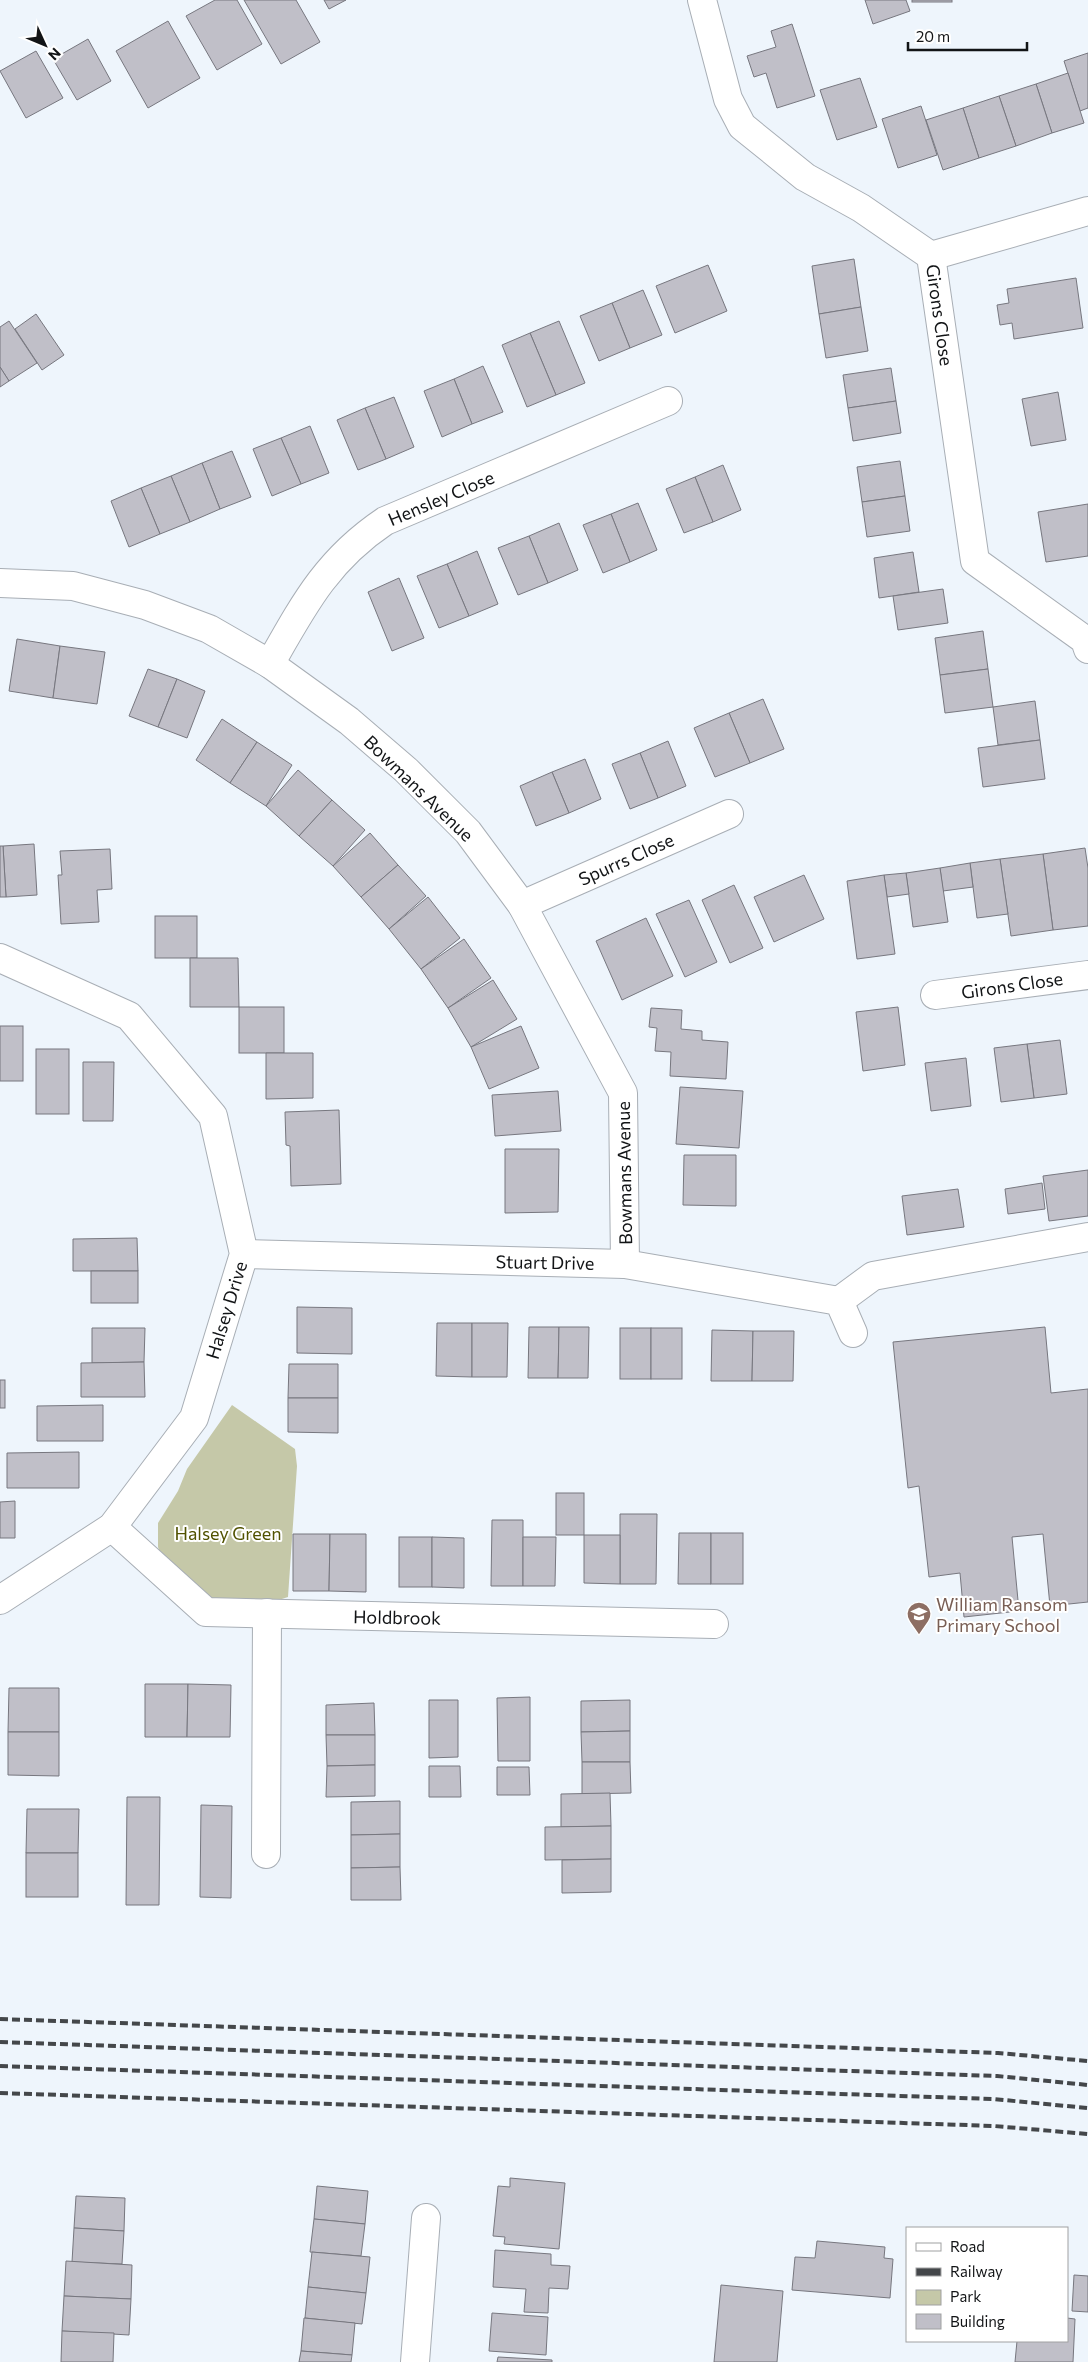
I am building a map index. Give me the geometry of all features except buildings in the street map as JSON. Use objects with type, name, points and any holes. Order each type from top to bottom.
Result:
[{"type":"street","name":"Girons Close","points":[[702,0],[728,99],[742,126],[805,177],[861,208],[931,256],[975,561],[1087,642]]},
{"type":"street","points":[[931,256],[1088,211]]},
{"type":"street","name":"Hensley Close","points":[[270,664],[308,596],[336,561],[360,538],[385,521],[668,401]]},
{"type":"street","name":"Bowmans Avenue","points":[[0,583],[73,586],[145,605],[210,628],[270,664],[349,721],[406,770],[468,832],[522,905],[623,1093],[625,1264]]},
{"type":"street","name":"Spurrs Close","points":[[522,905],[729,814]]},
{"type":"street","name":"Halsey Drive","points":[[0,958],[129,1016],[213,1116],[244,1254],[194,1418],[112,1527],[0,1600]]},
{"type":"street","name":"Girons Close","points":[[935,995],[1088,975]]},
{"type":"street","points":[[853,1333],[840,1301],[873,1276],[1088,1237]]},
{"type":"street","name":"Stuart Drive","points":[[244,1254],[625,1264],[840,1301]]},
{"type":"street","name":"Holdbrook","points":[[112,1527],[206,1612],[714,1624]]},
{"type":"street","points":[[266,1614],[266,1854]]},
{"type":"street","points":[[415,2362],[426,2218]]},
{"type":"green space","name":"Halsey Green","points":[[232,1405],[295,1449],[297,1466],[288,1597],[260,1606],[214,1601],[163,1562],[158,1547],[158,1523],[178,1491],[187,1469]]},
{"type":"railway","points":[[0,2019],[998,2053],[1088,2061]]},
{"type":"railway","points":[[0,2042],[997,2076],[1088,2085]]},
{"type":"railway","points":[[0,2066],[993,2099],[1088,2108]]},
{"type":"railway","points":[[0,2093],[994,2126],[1088,2134]]},
{"type":"place","name":"William Ransom Primary School","points":[[919,1635]]}]
